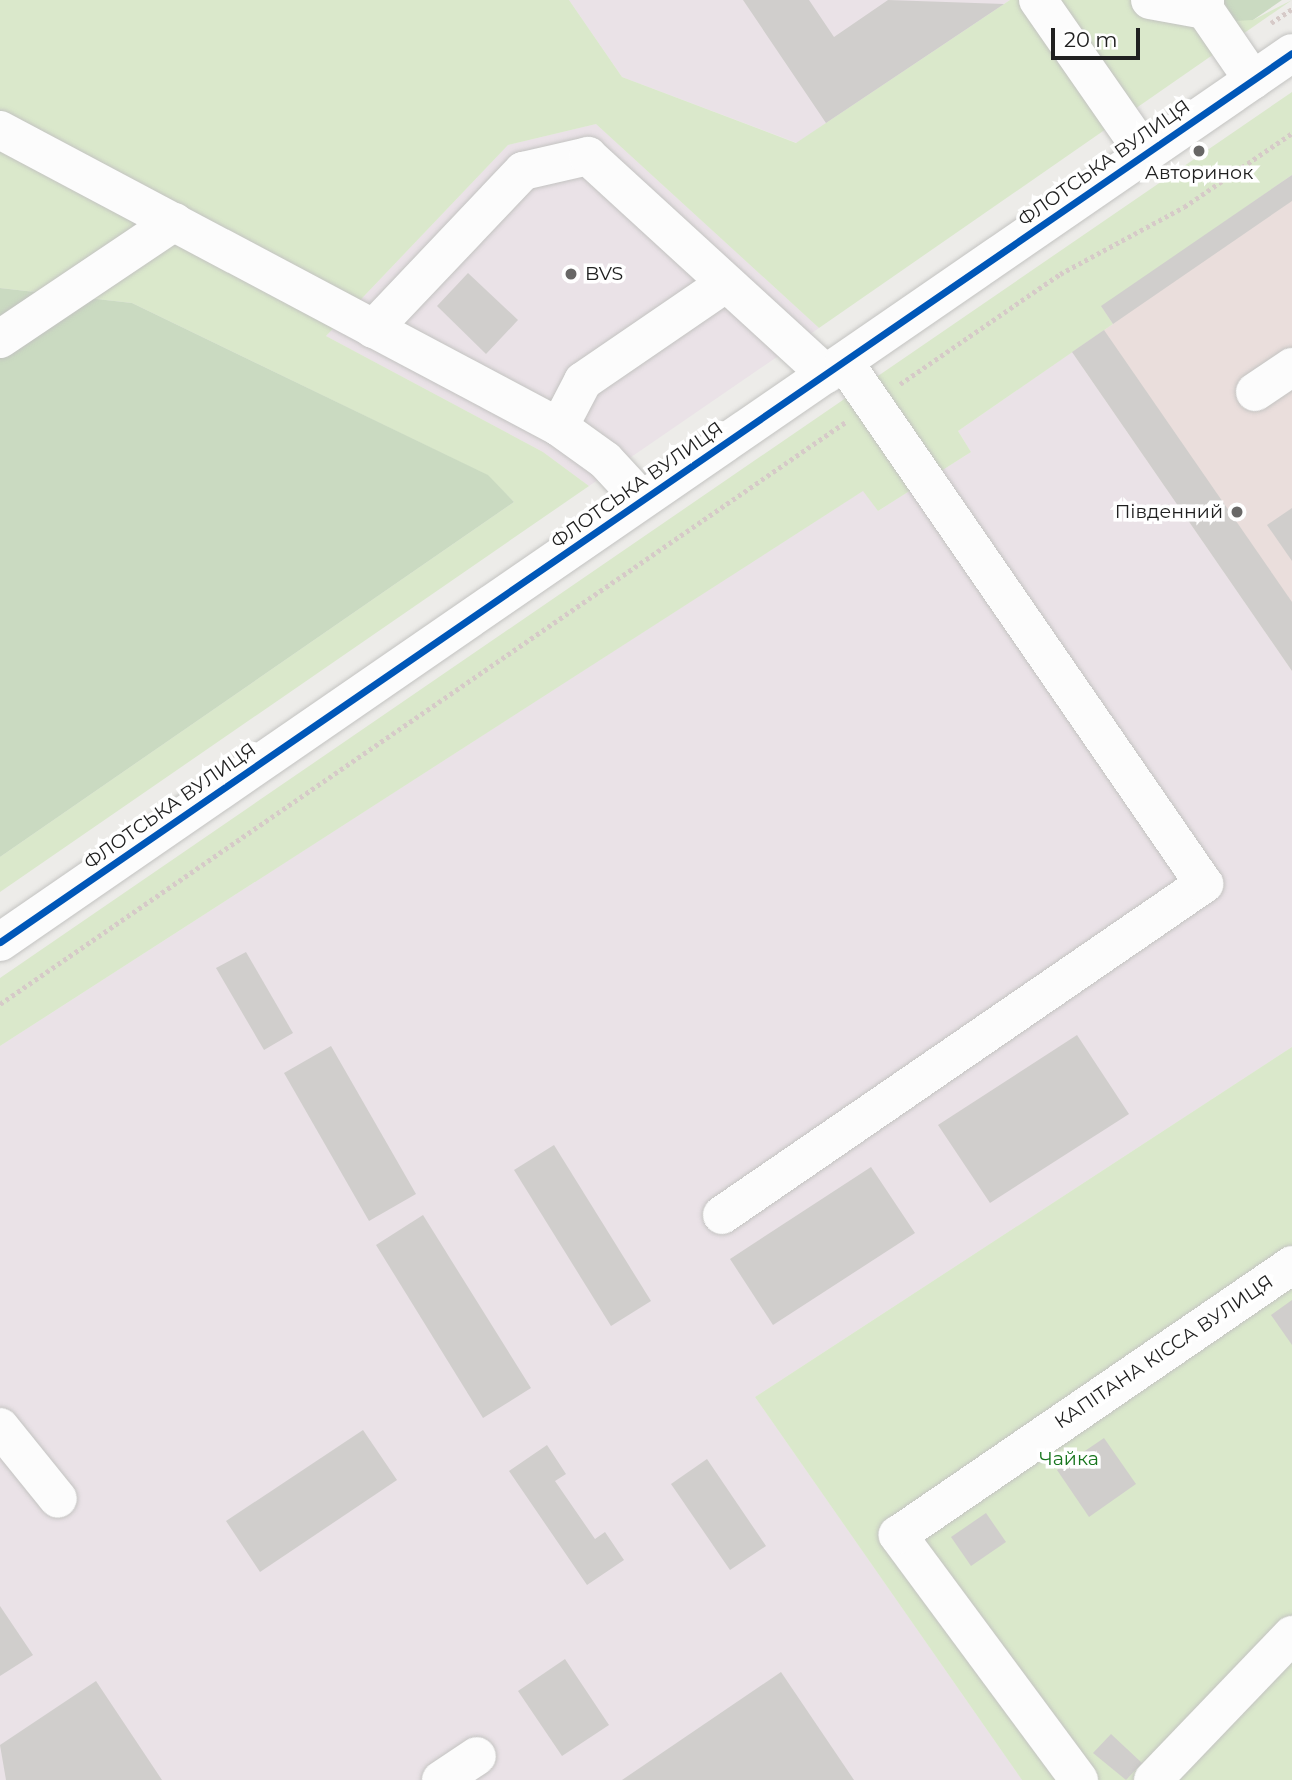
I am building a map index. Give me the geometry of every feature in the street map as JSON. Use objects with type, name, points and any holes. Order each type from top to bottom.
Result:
[{"type":"street","points":[[1038,0],[1145,154]]},
{"type":"street","points":[[1150,0],[1205,5],[1253,80]]},
{"type":"street","name":"ФЛОТСЬКА ВУЛИЦЯ","points":[[0,943],[1292,53]]},
{"type":"street","points":[[0,130],[559,427],[605,460],[642,500]]},
{"type":"street","points":[[373,329],[523,172],[588,156],[726,283],[835,368],[873,403],[1204,884],[722,1215]]},
{"type":"street","points":[[0,339],[174,222]]},
{"type":"street","points":[[559,427],[583,382],[726,283]]},
{"type":"street","points":[[1255,392],[1292,367]]},
{"type":"street","name":"КАПІТАНА КІССА ВУЛИЦЯ","points":[[1079,1780],[898,1535],[1292,1265]]},
{"type":"street","points":[[0,1427],[58,1499]]},
{"type":"street","points":[[1153,1780],[1292,1635]]},
{"type":"street","points":[[441,1780],[477,1756]]},
{"type":"path","points":[[0,1004],[1060,274],[1184,207],[1292,133]]},
{"type":"shaded area","points":[[569,0],[1010,0],[797,143],[622,77]]},
{"type":"shaded area","points":[[596,124],[819,328],[589,486],[543,452],[326,336],[508,145]]},
{"type":"shaded area","name":"Південний","points":[[1292,175],[1292,671],[1072,352],[1113,324],[1101,306]]},
{"type":"shaded area","points":[[1072,352],[1292,671],[1292,1047],[755,1397],[1022,1780],[0,1780],[0,1046],[864,490],[878,511],[971,452],[958,431]]},
{"type":"green space","points":[[0,0],[569,0],[622,77],[796,143],[1010,0],[1223,0],[1253,20],[1292,0],[819,328],[596,124],[508,145],[326,336],[543,452],[589,486],[0,892],[0,857],[514,502],[487,475],[132,303],[0,288]]},
{"type":"green space","points":[[1223,0],[1282,0],[1253,20],[1235,21]]},
{"type":"green space","points":[[1292,92],[1292,175],[1102,307],[1113,324],[958,431],[971,452],[878,511],[863,491],[0,1046],[0,978]]},
{"type":"green space","points":[[0,288],[132,303],[488,475],[514,502],[0,857]]},
{"type":"green space","name":"Чайка","points":[[1292,1047],[1292,1780],[1022,1780],[755,1397]]},
{"type":"building","points":[[743,0],[809,0],[834,37],[888,0],[1004,4],[826,123]]},
{"type":"building","points":[[1292,175],[1292,201],[1113,324],[1101,306]]},
{"type":"building","points":[[468,273],[518,320],[486,354],[437,306]]},
{"type":"building","points":[[1104,330],[1292,602],[1292,671],[1072,352]]},
{"type":"building","points":[[1292,508],[1292,561],[1267,525]]},
{"type":"building","points":[[246,952],[293,1033],[264,1050],[216,968]]},
{"type":"building","points":[[1077,1035],[1129,1114],[990,1203],[938,1125]]},
{"type":"building","points":[[331,1046],[416,1194],[369,1221],[284,1073]]},
{"type":"building","points":[[554,1145],[651,1301],[611,1326],[514,1170]]},
{"type":"building","points":[[871,1167],[915,1233],[773,1325],[730,1259]]},
{"type":"building","points":[[423,1215],[531,1388],[483,1418],[376,1245]]},
{"type":"building","points":[[1292,1300],[1292,1345],[1271,1315]]},
{"type":"building","points":[[363,1430],[397,1480],[260,1572],[226,1521]]},
{"type":"building","points":[[1104,1438],[1136,1484],[1089,1517],[1057,1470]]},
{"type":"building","points":[[547,1445],[566,1474],[555,1481],[595,1539],[605,1532],[624,1560],[587,1585],[509,1471]]},
{"type":"building","points":[[707,1459],[766,1546],[730,1570],[671,1484]]},
{"type":"building","points":[[986,1513],[1006,1542],[971,1566],[951,1537]]},
{"type":"building","points":[[0,1606],[33,1655],[0,1676]]},
{"type":"building","points":[[565,1659],[609,1725],[562,1756],[518,1691]]},
{"type":"building","points":[[781,1672],[854,1780],[622,1780]]},
{"type":"building","points":[[96,1681],[162,1780],[6,1780],[0,1745]]},
{"type":"building","points":[[1111,1734],[1142,1763],[1126,1780],[1093,1753]]},
{"type":"cycle path","points":[[0,942],[1292,53]]},
{"type":"place","name":"Авторинок","points":[[1199,151]]},
{"type":"place","name":"BVS","points":[[571,274]]},
{"type":"place","name":"Південний","points":[[1237,512]]}]
